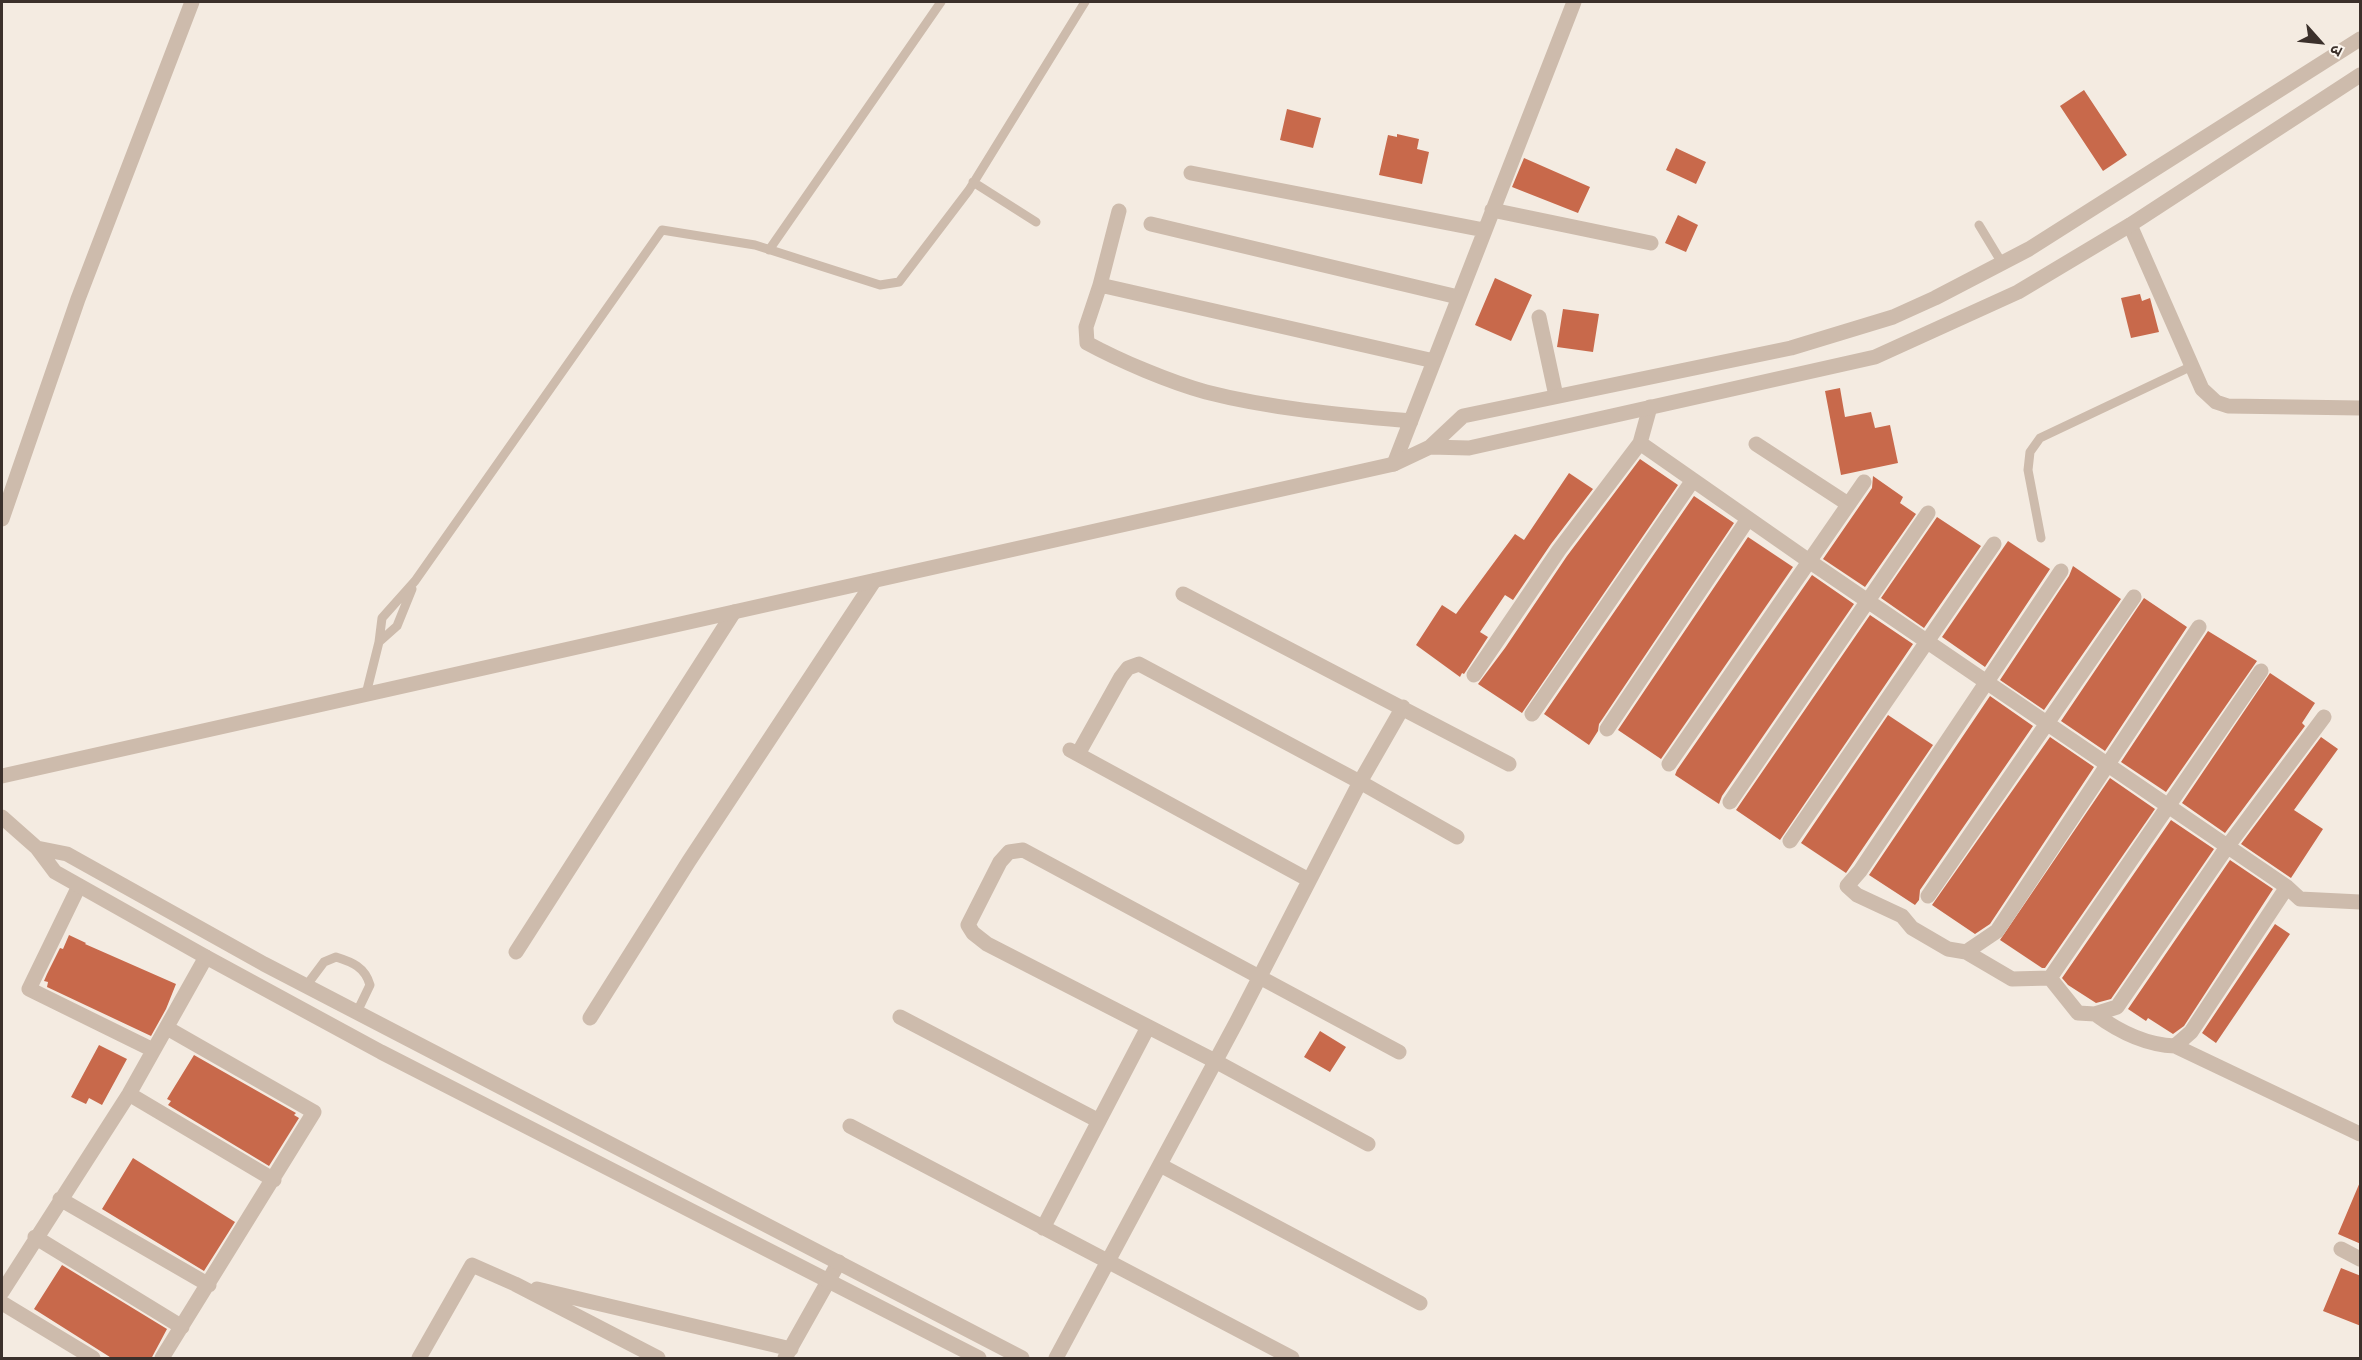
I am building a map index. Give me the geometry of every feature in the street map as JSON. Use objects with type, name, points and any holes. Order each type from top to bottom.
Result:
[{"type":"street","points":[[2,519],[78,299],[192,2]]},
{"type":"street","points":[[1394,464],[1574,2]]},
{"type":"street","points":[[2,776],[1394,464],[1430,447],[1463,416],[1791,348],[1893,316],[1935,298],[2029,249],[2361,39]]},
{"type":"street","points":[[1430,447],[1469,448],[1875,357],[2018,292],[2130,225],[2361,75]]},
{"type":"street","points":[[1191,173],[1484,230]]},
{"type":"street","points":[[1492,210],[1652,243]]},
{"type":"street","points":[[1119,211],[1100,285],[1086,327],[1087,343],[1204,392],[1350,416],[1411,421]]},
{"type":"street","points":[[1151,224],[1458,297]]},
{"type":"street","points":[[2130,225],[2202,389],[2216,402],[2228,406],[2361,408]]},
{"type":"street","points":[[1100,285],[1434,361]]},
{"type":"street","points":[[1539,317],[1556,396]]},
{"type":"street","points":[[1474,675],[1559,550],[1640,443],[1650,407]]},
{"type":"street","points":[[1640,443],[2228,847],[2300,899],[2361,902]]},
{"type":"street","points":[[1756,444],[1848,504]]},
{"type":"street","points":[[1532,714],[1693,480]]},
{"type":"street","points":[[1669,764],[1864,482]]},
{"type":"street","points":[[1730,802],[1928,513]]},
{"type":"street","points":[[1607,729],[1748,519]]},
{"type":"street","points":[[1790,841],[1994,544]]},
{"type":"street","points":[[2050,978],[2012,979],[1966,952],[1948,949],[1912,928],[1902,916],[1857,895],[1847,886],[1860,871],[2061,571]]},
{"type":"street","points":[[590,1018],[689,861],[874,581]]},
{"type":"street","points":[[1183,594],[1509,764]]},
{"type":"street","points":[[1928,896],[2134,597]]},
{"type":"street","points":[[516,952],[734,612]]},
{"type":"street","points":[[1966,952],[1997,932],[2199,627]]},
{"type":"street","points":[[1309,880],[1074,752],[1128,668],[1140,663],[1457,837]]},
{"type":"street","points":[[2050,978],[2261,671]]},
{"type":"street","points":[[1056,1359],[1260,976],[1360,782],[1403,707]]},
{"type":"street","points":[[2050,978],[2078,1013],[2095,1014],[2117,1006],[2228,847],[2324,717]]},
{"type":"street","points":[[2,817],[37,848],[55,872],[206,957],[381,1052],[979,1359]]},
{"type":"street","points":[[37,848],[67,854],[264,964],[1022,1359]]},
{"type":"street","points":[[1368,1144],[1215,1061],[987,945],[973,933],[968,925],[1000,862],[1009,852],[1023,850],[1399,1052]]},
{"type":"street","points":[[79,886],[29,989],[153,1050]]},
{"type":"street","points":[[2175,1046],[2191,1032],[2287,888]]},
{"type":"street","points":[[2,1292],[35,1237],[129,1094],[206,957]]},
{"type":"street","points":[[255,983],[264,964]]},
{"type":"street","points":[[2095,1014],[2114,1028],[2159,1045],[2175,1046],[2361,1134]]},
{"type":"street","points":[[900,1017],[1099,1120]]},
{"type":"street","points":[[1043,1228],[1148,1027]]},
{"type":"street","points":[[162,1359],[314,1112],[167,1028]]},
{"type":"street","points":[[129,1094],[274,1180]]},
{"type":"street","points":[[850,1126],[1292,1359]]},
{"type":"street","points":[[1160,1165],[1420,1303]]},
{"type":"street","points":[[60,1199],[209,1285]]},
{"type":"street","points":[[35,1237],[182,1328]]},
{"type":"street","points":[[2341,1250],[2361,1259]]},
{"type":"street","points":[[515,1284],[788,1354],[839,1262]]},
{"type":"street","points":[[418,1359],[472,1265],[515,1284],[658,1359]]},
{"type":"street","points":[[2,1303],[93,1359]]},
{"type":"lane","points":[[769,250],[940,2]]},
{"type":"lane","points":[[366,694],[380,642],[382,618],[415,581],[663,230],[755,245],[880,285],[899,282],[973,182],[1081,3]]},
{"type":"lane","points":[[973,182],[1036,222]]},
{"type":"lane","points":[[1979,225],[2002,263]]},
{"type":"lane","points":[[2041,538],[2028,470],[2030,452],[2040,438],[2192,366]]},
{"type":"lane","points":[[380,642],[397,626],[415,581]]},
{"type":"lane","points":[[306,986],[324,962],[336,957],[353,962],[367,974],[370,985],[357,1012]]},
{"type":"building","points":[[2084,90],[2127,155],[2103,171],[2060,106]]},
{"type":"building","points":[[1287,109],[1321,118],[1313,148],[1280,140]]},
{"type":"building","points":[[1397,134],[1419,139],[1417,149],[1429,152],[1422,184],[1379,175],[1388,135],[1397,137]]},
{"type":"building","points":[[1676,148],[1706,162],[1696,184],[1666,170]]},
{"type":"building","points":[[1524,158],[1590,187],[1578,213],[1512,187]]},
{"type":"building","points":[[1678,215],[1698,225],[1686,252],[1665,243]]},
{"type":"building","points":[[1495,278],[1532,295],[1511,341],[1475,325]]},
{"type":"building","points":[[2140,294],[2142,301],[2150,298],[2159,332],[2131,338],[2121,298]]},
{"type":"building","points":[[1563,309],[1599,314],[1593,352],[1557,347]]},
{"type":"building","points":[[1840,388],[1845,417],[1871,412],[1875,428],[1890,425],[1898,463],[1841,475],[1825,391]]},
{"type":"building","points":[[1640,459],[1678,485],[1522,713],[1478,684],[1567,556]]},
{"type":"building","points":[[1569,473],[1593,489],[1551,544],[1513,600],[1505,595],[1480,632],[1488,637],[1460,677],[1416,645],[1442,605],[1456,614],[1515,534],[1524,540]]},
{"type":"building","points":[[1873,476],[1903,497],[1900,503],[1916,514],[1865,587],[1823,559],[1872,488]]},
{"type":"building","points":[[1694,496],[1734,523],[1599,724],[1598,731],[1589,745],[1544,714]]},
{"type":"building","points":[[1937,517],[1981,546],[1924,628],[1881,598]]},
{"type":"building","points":[[1748,537],[1793,567],[1661,759],[1618,730]]},
{"type":"building","points":[[2008,541],[2050,569],[1985,667],[1942,637]]},
{"type":"building","points":[[2073,566],[2121,599],[2044,710],[2000,680],[2069,576]]},
{"type":"building","points":[[1812,575],[1854,604],[1722,796],[1719,804],[1675,775],[1677,770]]},
{"type":"building","points":[[2144,598],[2187,627],[2105,751],[2061,721]]},
{"type":"building","points":[[1870,615],[1913,644],[1780,840],[1736,810]]},
{"type":"building","points":[[2208,631],[2257,661],[2166,792],[2121,762]]},
{"type":"building","points":[[2270,673],[2315,703],[2302,723],[2305,726],[2225,833],[2182,803]]},
{"type":"building","points":[[1990,696],[2033,726],[1920,890],[1919,900],[1915,905],[1869,875]]},
{"type":"building","points":[[1888,715],[1933,745],[1846,873],[1801,843]]},
{"type":"building","points":[[2050,737],[2094,767],[1990,924],[1975,934],[1932,905]]},
{"type":"building","points":[[2321,737],[2338,749],[2294,810],[2323,829],[2291,878],[2241,844]]},
{"type":"building","points":[[2110,778],[2155,809],[2045,968],[2042,968],[2000,940]]},
{"type":"building","points":[[2171,820],[2214,849],[2111,999],[2096,1003],[2068,985],[2062,978]]},
{"type":"building","points":[[2230,860],[2273,889],[2184,1026],[2173,1034],[2148,1018],[2146,1021],[2128,1009]]},
{"type":"building","points":[[2275,924],[2290,934],[2216,1043],[2202,1033]]},
{"type":"building","points":[[69,935],[176,984],[166,1009],[151,1036],[47,987],[48,982],[44,981]]},
{"type":"building","points":[[1320,1031],[1346,1047],[1330,1072],[1304,1057]]},
{"type":"building","points":[[99,1045],[127,1059],[102,1105],[89,1098],[86,1104],[71,1097]]},
{"type":"building","points":[[194,1055],[296,1113],[294,1115],[299,1118],[269,1166],[168,1105],[171,1101],[167,1099]]},
{"type":"building","points":[[133,1158],[235,1222],[204,1271],[102,1209]]},
{"type":"building","points":[[2361,1182],[2361,1244],[2338,1234]]},
{"type":"building","points":[[62,1265],[167,1329],[151,1359],[113,1359],[34,1309]]},
{"type":"building","points":[[2341,1268],[2361,1276],[2361,1326],[2323,1311]]}]
